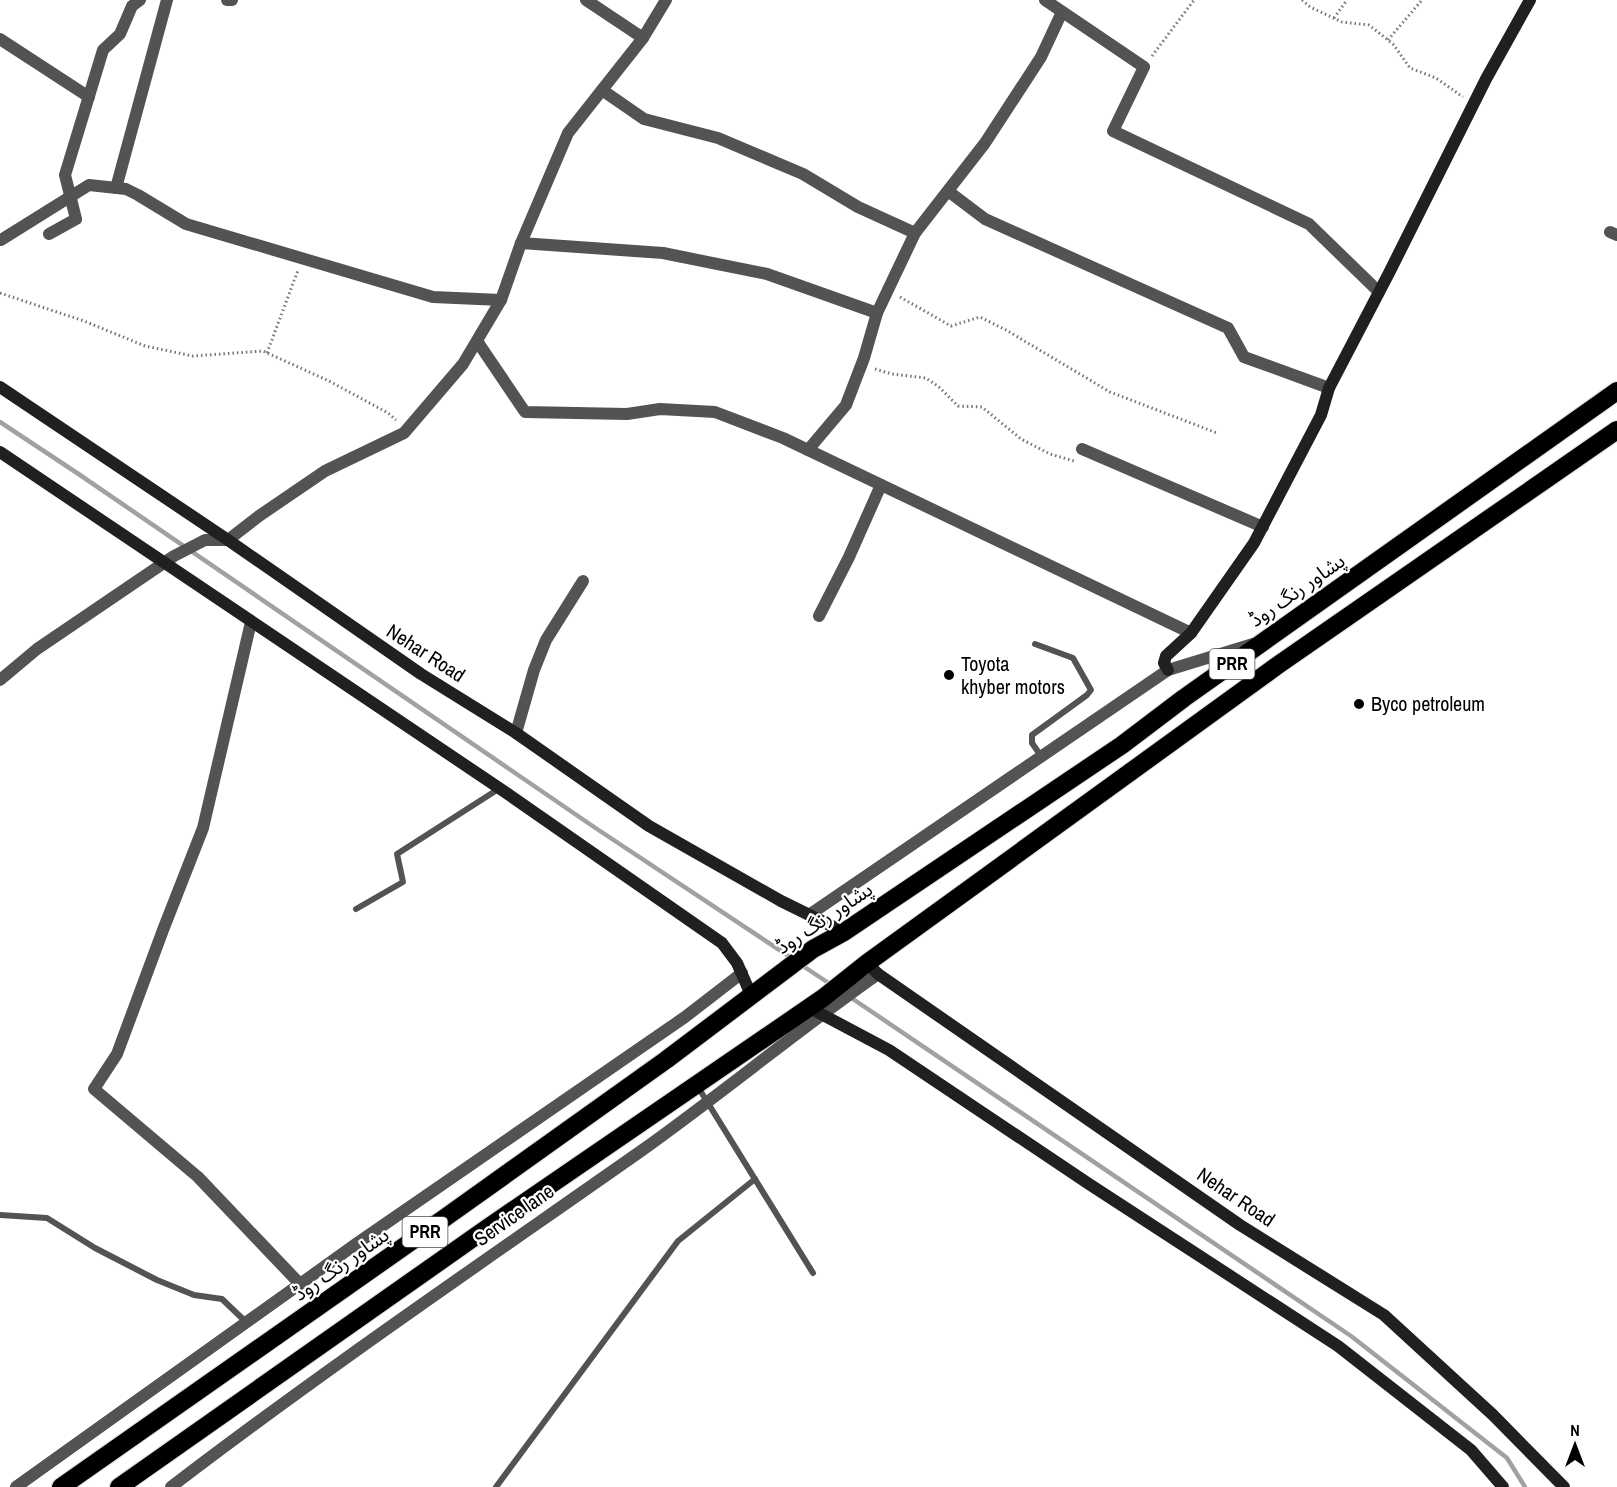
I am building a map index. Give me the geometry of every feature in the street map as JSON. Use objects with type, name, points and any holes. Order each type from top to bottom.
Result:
[{"type":"highway","name":"پشاور رنگ روڈ","points":[[61,1487],[465,1204],[752,997],[813,949],[844,932],[1122,745],[1184,698],[1617,392]]},
{"type":"highway","name":"PRR","points":[[119,1487],[696,1084],[818,1006],[1258,679],[1617,430]]},
{"type":"highway","points":[[1444,514],[1442,527],[1449,537],[1457,541]]},
{"type":"highway","points":[[1399,547],[1409,549],[1416,558],[1414,569]]},
{"type":"highway","points":[[136,1435],[137,1448],[146,1457],[159,1459]]},
{"type":"main road","points":[[1168,670],[1164,663],[1166,656],[1191,633],[1254,543],[1321,415],[1329,388],[1473,104],[1530,0]]},
{"type":"main road","name":"Nehar Road","points":[[0,387],[422,674],[516,733],[649,826],[781,901],[844,932]]},
{"type":"main road","points":[[0,452],[169,559],[251,622],[500,788],[722,943],[737,963],[752,997]]},
{"type":"main road","name":"Nehar Road","points":[[866,970],[1240,1225],[1384,1315],[1493,1415],[1564,1487]]},
{"type":"main road","points":[[818,1006],[889,1050],[1338,1346],[1471,1450],[1503,1487]]},
{"type":"street","points":[[49,234],[76,219],[65,175],[103,50],[120,34],[132,6],[140,0]]},
{"type":"street","points":[[116,188],[166,0]]},
{"type":"street","points":[[227,0],[232,0]]},
{"type":"street","points":[[586,0],[643,38]]},
{"type":"street","points":[[0,680],[37,649],[169,559],[205,540],[228,540],[325,471],[404,433],[463,364],[501,300],[521,243],[568,132],[643,38],[666,0]]},
{"type":"street","points":[[1046,0],[1144,67],[1113,131],[1309,224],[1379,292]]},
{"type":"street","points":[[808,450],[846,405],[862,365],[877,313],[915,233],[984,143],[1041,57],[1062,12]]},
{"type":"street","points":[[0,39],[89,96]]},
{"type":"street","points":[[602,90],[644,119],[718,138],[803,174],[858,207],[915,233]]},
{"type":"street","points":[[1,240],[89,185],[126,189],[186,224],[302,259],[432,297],[501,300]]},
{"type":"street","points":[[948,191],[985,219],[1228,328],[1244,357],[1329,388]]},
{"type":"street","points":[[521,243],[663,253],[766,274],[877,313]]},
{"type":"street","points":[[477,341],[525,412],[627,414],[660,410],[715,412],[783,438],[1191,633]]},
{"type":"street","points":[[1082,449],[1263,526]]},
{"type":"street","points":[[819,615],[849,557],[881,485]]},
{"type":"street","points":[[516,733],[534,670],[546,640],[583,580]]},
{"type":"street","points":[[251,622],[203,828],[117,1054],[94,1089],[198,1177],[300,1284]]},
{"type":"street","points":[[809,915],[1168,670],[1266,640]]},
{"type":"street","points":[[16,1487],[300,1284],[685,1017],[742,973]]},
{"type":"street","name":"Service lane","points":[[171,1487],[253,1424],[633,1156],[707,1101],[818,1006]]},
{"type":"lane","points":[[1035,644],[1073,658],[1091,690],[1087,696],[1032,735],[1032,743],[1041,756]]},
{"type":"lane","points":[[356,909],[403,882],[398,854],[500,788]]},
{"type":"lane","points":[[696,1084],[813,1273]]},
{"type":"lane","points":[[496,1487],[678,1241],[755,1179]]},
{"type":"lane","points":[[0,1215],[47,1218],[94,1248],[157,1280],[194,1295],[222,1299],[247,1322]]},
{"type":"path","points":[[1144,67],[1194,0]]},
{"type":"path","points":[[1302,0],[1310,7],[1342,22],[1369,25],[1388,40],[1410,68],[1436,78],[1473,104]]},
{"type":"path","points":[[1334,18],[1347,0]]},
{"type":"path","points":[[1388,40],[1422,0]]},
{"type":"path","points":[[267,353],[302,259]]},
{"type":"path","points":[[888,291],[951,326],[980,317],[1110,392],[1217,433]]},
{"type":"path","points":[[0,293],[84,321],[145,346],[193,356],[263,351],[329,381],[387,413],[407,429]]},
{"type":"path","points":[[862,365],[892,374],[926,378],[958,405],[982,407],[1021,439],[1050,454],[1077,462],[1082,449]]},
{"type":"waterway","points":[[0,422],[594,827],[793,959]]},
{"type":"waterway","points":[[800,964],[833,986]]},
{"type":"waterway","points":[[850,997],[1351,1336],[1507,1458],[1525,1487]]},
{"type":"place","name":"Toyota khyber motors","points":[[949,675]]},
{"type":"place","name":"Byco petroleum","points":[[1359,704]]}]
